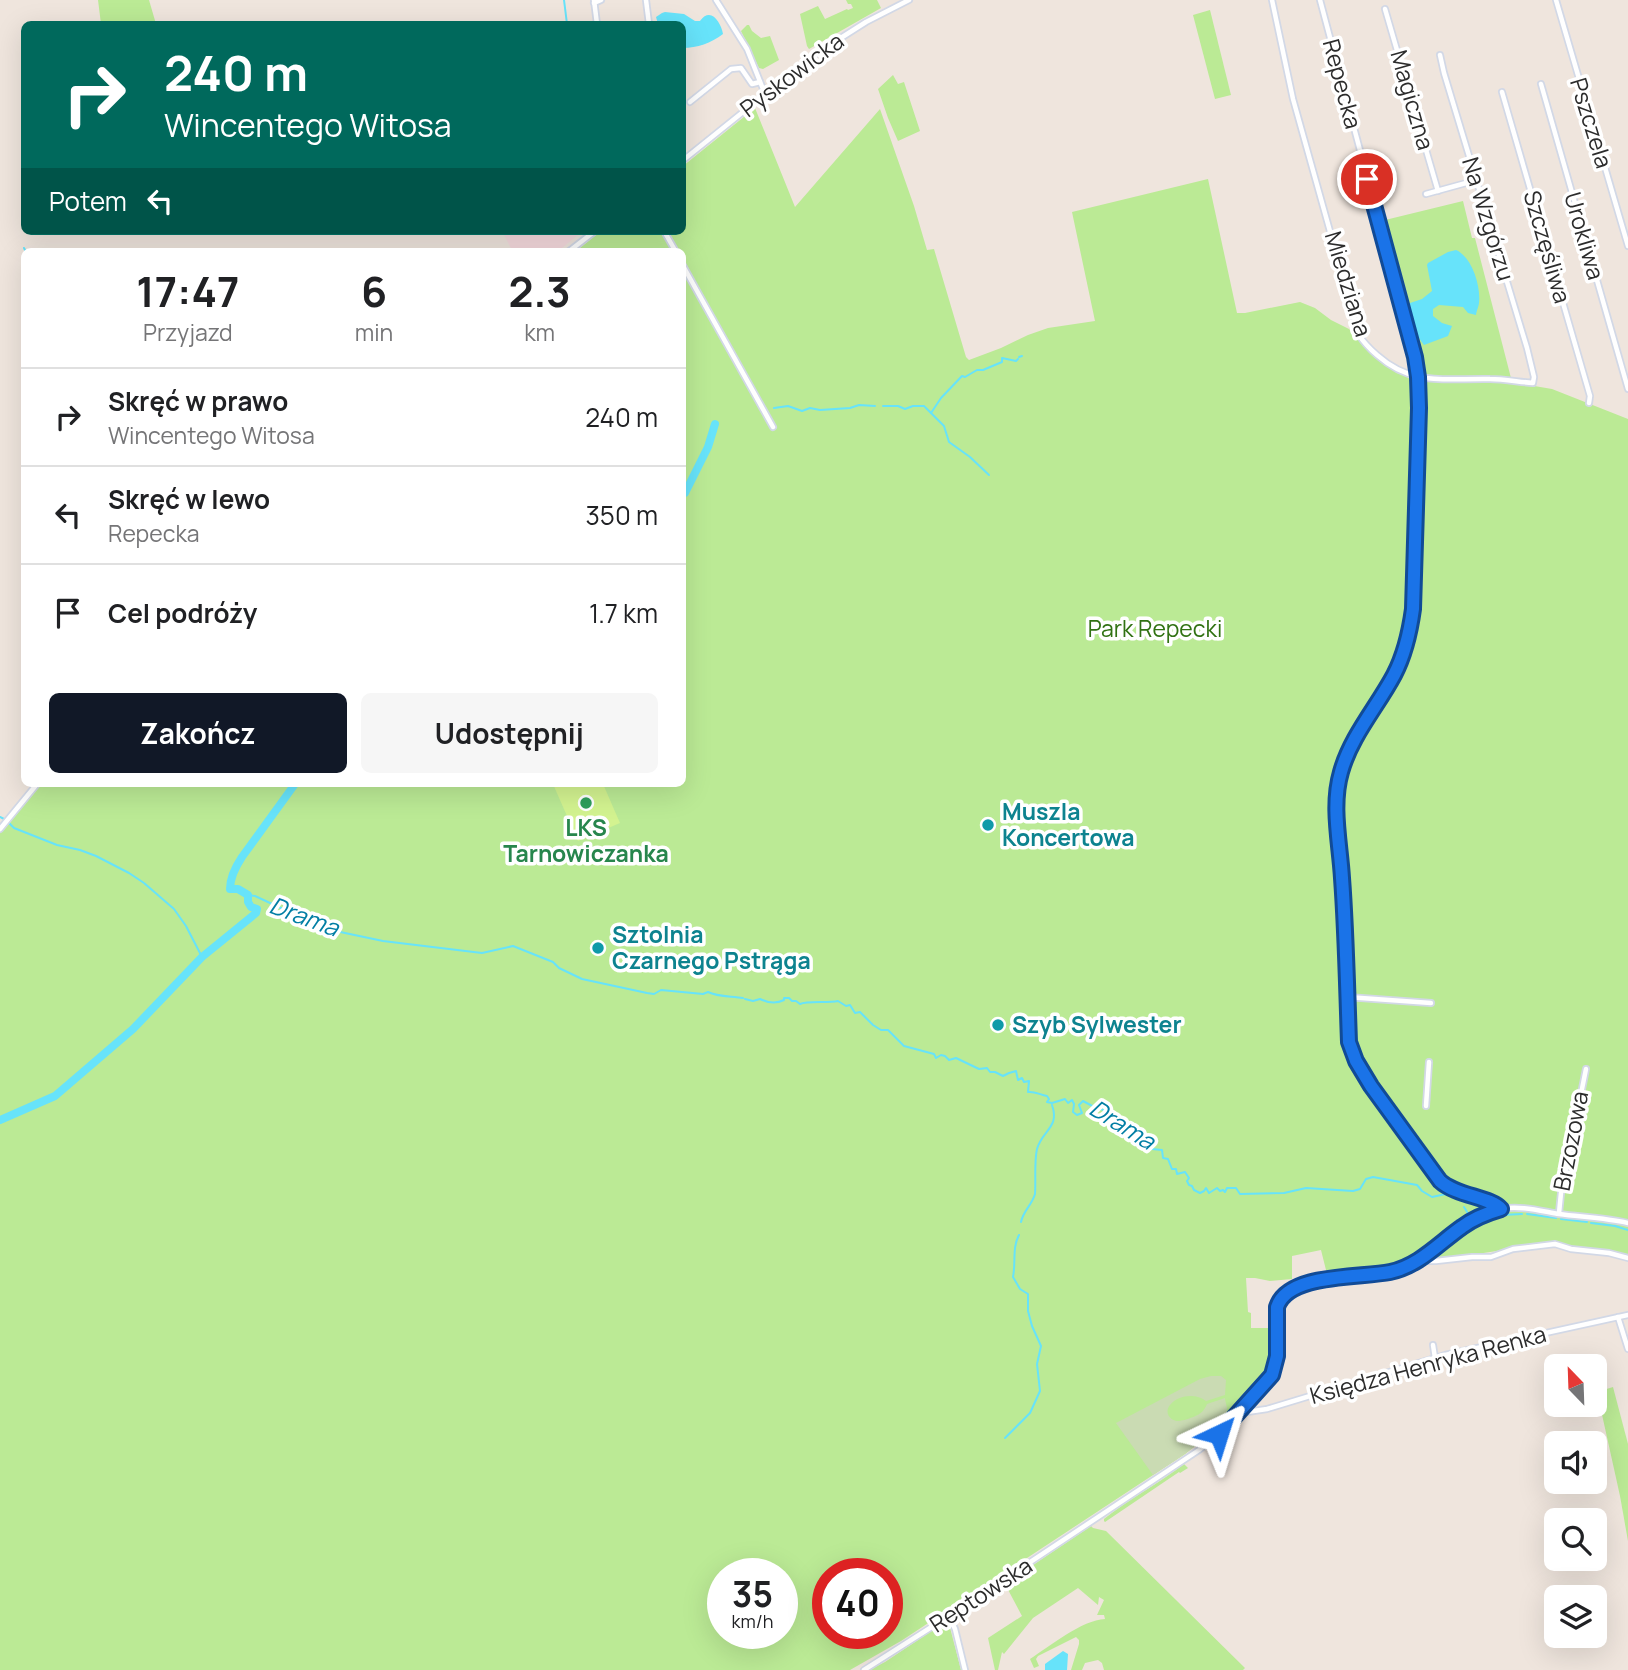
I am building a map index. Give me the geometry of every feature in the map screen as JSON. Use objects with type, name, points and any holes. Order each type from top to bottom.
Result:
[{"type":"street","points":[[597,21],[594,2],[601,0]]},
{"type":"street","points":[[646,0],[649,21]]},
{"type":"street","points":[[716,0],[747,50],[765,94]]},
{"type":"street","name":"Pyskowicka","points":[[686,158],[826,46],[909,0]]},
{"type":"street","name":"Miedziana","points":[[1272,0],[1293,99],[1359,335],[1367,346],[1390,366],[1418,377]]},
{"type":"street","name":"Repecka","points":[[1320,0],[1418,377],[1417,494],[1411,622],[1398,666],[1354,740],[1337,788],[1336,814],[1342,879],[1349,1042],[1356,1061],[1437,1178],[1451,1189],[1495,1203],[1501,1209]]},
{"type":"street","name":"Pszczela","points":[[1556,0],[1628,246]]},
{"type":"street","name":"Magiczna","points":[[1385,9],[1438,191]]},
{"type":"street","name":"Na Wzgórzu","points":[[1418,377],[1533,383],[1534,377],[1440,55]]},
{"type":"street","points":[[690,102],[731,68],[741,68],[752,84],[760,82]]},
{"type":"street","name":"Urokliwa","points":[[1541,84],[1628,389]]},
{"type":"street","name":"Szczęśliwa","points":[[1502,92],[1590,396],[1589,403]]},
{"type":"street","points":[[1426,194],[1477,180]]},
{"type":"street","points":[[573,248],[590,235]]},
{"type":"street","points":[[686,271],[773,427]]},
{"type":"street","points":[[0,829],[35,787]]},
{"type":"street","points":[[1347,997],[1431,1003]]},
{"type":"street","points":[[1426,1106],[1429,1062]]},
{"type":"street","name":"Brzozowa","points":[[1560,1214],[1560,1193],[1586,1069]]},
{"type":"street","points":[[1421,1259],[1463,1226],[1501,1209],[1521,1208],[1628,1223]]},
{"type":"street","points":[[1421,1259],[1436,1261],[1491,1257],[1513,1249],[1555,1244],[1628,1258]]},
{"type":"street","name":"Reptowska","points":[[864,1670],[1155,1481],[1210,1442],[1266,1383],[1275,1368],[1277,1307],[1284,1295],[1310,1283],[1390,1272],[1421,1259]]},
{"type":"street","name":"Księdza Henryka Renka","points":[[1240,1410],[1247,1412],[1267,1409],[1435,1358],[1628,1315]]},
{"type":"street","points":[[1618,1317],[1628,1349]]},
{"type":"street","points":[[1433,1345],[1435,1358]]},
{"type":"street","points":[[949,1616],[965,1670]]},
{"type":"shaded area","points":[[504,235],[578,235],[562,248],[511,248]]},
{"type":"green space","points":[[98,0],[149,0],[155,21],[101,21]]},
{"type":"green space","points":[[846,0],[877,0],[881,8],[809,49],[800,14],[818,6],[825,19],[853,8]]},
{"type":"green space","points":[[1210,10],[1231,95],[1215,99],[1193,15]]},
{"type":"green space","points":[[747,25],[761,38],[770,36],[779,60],[763,69],[759,68],[741,31]]},
{"type":"green space","points":[[893,75],[898,84],[904,82],[920,131],[898,141],[878,89]]},
{"type":"green space","name":"Park Repecki","points":[[755,108],[795,207],[880,109],[927,250],[934,249],[969,360],[1048,328],[1095,321],[1072,212],[1208,179],[1237,313],[1300,302],[1349,329],[1397,373],[1422,381],[1381,221],[1463,201],[1472,238],[1475,238],[1510,382],[1552,389],[1628,419],[1628,1259],[1602,1252],[1559,1247],[1524,1247],[1328,1278],[1321,1250],[1292,1256],[1292,1279],[1270,1281],[1246,1278],[1251,1328],[1273,1328],[1274,1361],[1268,1374],[1216,1429],[1185,1454],[903,1640],[903,1558],[812,1558],[812,1649],[887,1649],[850,1670],[0,1670],[0,831],[37,787],[686,787],[686,248],[580,248],[596,235],[686,235],[686,164]]},
{"type":"green space","name":"LKS Tarnowiczanka","points":[[554,787],[604,787],[620,823],[578,841]]},
{"type":"green space","points":[[1221,1376],[1226,1380],[1225,1395],[1206,1401],[1192,1396],[1182,1397],[1170,1405],[1168,1413],[1170,1418],[1179,1421],[1196,1416],[1207,1404],[1225,1398],[1225,1417],[1208,1436],[1153,1475],[1116,1423],[1200,1379]]},
{"type":"green space","points":[[1613,1387],[1628,1444],[1628,1541],[1603,1418],[1607,1417],[1607,1389]]},
{"type":"green space","points":[[1184,1464],[1188,1468],[1104,1521],[1104,1519]]},
{"type":"green space","points":[[1091,1526],[1106,1531],[1245,1668],[1104,1670],[1098,1660],[1085,1663],[1082,1670],[1071,1670],[1079,1644],[1076,1637],[1038,1656],[1036,1659],[1039,1666],[1034,1668],[1030,1659],[1056,1641],[1086,1624],[1105,1619],[1104,1615],[1097,1615],[1104,1600],[1099,1597],[1098,1605],[1078,1588],[1033,1618],[1004,1654],[1002,1652],[998,1670],[995,1670],[988,1638],[1022,1616],[1005,1584]]},
{"type":"green space","points":[[948,1620],[961,1670],[869,1670],[885,1662]]},
{"type":"water","points":[[662,13],[684,14],[695,21],[712,16],[718,21],[723,34],[704,44],[686,48],[686,21],[657,21],[656,17]]},
{"type":"water","points":[[1456,250],[1467,259],[1477,281],[1479,304],[1476,315],[1468,313],[1463,307],[1439,305],[1433,309],[1433,316],[1452,326],[1448,336],[1424,345],[1413,325],[1410,303],[1422,299],[1432,291],[1428,263]]},
{"type":"water","points":[[1063,1651],[1068,1654],[1067,1670],[1045,1670],[1045,1664]]},
{"type":"waterway","points":[[564,0],[567,21]]},
{"type":"waterway","points":[[931,413],[962,376],[1002,362],[1002,358],[1016,361],[1018,359]]},
{"type":"waterway","points":[[774,408],[788,406],[802,411],[810,408],[820,410],[859,405],[875,406]]},
{"type":"waterway","points":[[883,406],[905,409],[924,406],[944,426],[949,442],[989,475]]},
{"type":"waterway","points":[[686,491],[708,447],[715,424]]},
{"type":"waterway","name":"Drama","points":[[0,1120],[55,1096],[133,1029],[202,957],[256,913],[257,909],[251,907],[248,902],[248,895],[238,889],[230,889],[232,877],[242,857],[293,787]]},
{"type":"waterway","points":[[0,817],[4,819]]},
{"type":"waterway","points":[[9,823],[14,828],[57,845],[96,856],[144,883],[174,909],[202,957]]},
{"type":"waterway","name":"Drama","points":[[248,895],[326,929],[383,941],[482,953],[513,946],[553,962],[559,968],[582,979],[654,994],[661,990],[703,994],[708,992],[743,998]]},
{"type":"waterway","name":"Drama","points":[[745,999],[775,1002],[789,998],[800,1004],[838,1001],[846,1006],[850,1005],[855,1013],[860,1012],[881,1030],[888,1030],[904,1046],[934,1054],[936,1058],[941,1055],[949,1060],[956,1058],[1003,1076],[1016,1071],[1018,1080],[1022,1078],[1024,1082],[1029,1081],[1028,1092],[1047,1096],[1047,1102],[1065,1099],[1068,1103],[1072,1100],[1073,1112],[1077,1115],[1082,1113],[1079,1105],[1083,1101],[1104,1110],[1105,1117],[1111,1122],[1130,1130],[1145,1144],[1149,1142],[1152,1149],[1162,1150],[1163,1158],[1168,1159],[1172,1169],[1176,1169],[1177,1174],[1185,1172],[1189,1185],[1200,1193],[1206,1188],[1209,1193],[1217,1188],[1225,1192],[1227,1188],[1236,1188],[1240,1194],[1284,1193],[1306,1188],[1353,1191],[1360,1189],[1366,1179],[1373,1177],[1417,1185],[1432,1197],[1446,1194]]},
{"type":"waterway","points":[[1021,1222],[1035,1194],[1037,1149],[1054,1119],[1052,1105]]},
{"type":"waterway","name":"Drama","points":[[1464,1207],[1469,1215]]},
{"type":"waterway","name":"Drama","points":[[1474,1224],[1501,1215],[1522,1214]]},
{"type":"waterway","name":"Drama","points":[[1527,1214],[1556,1218]]},
{"type":"waterway","name":"Drama","points":[[1561,1219],[1587,1222]]},
{"type":"waterway","name":"Drama","points":[[1591,1223],[1628,1230]]},
{"type":"waterway","points":[[1005,1438],[1030,1413],[1040,1391],[1037,1364],[1041,1346],[1028,1311],[1028,1294],[1020,1289],[1013,1277],[1019,1235]]},
{"type":"place","name":"LKS Tarnowiczanka","points":[[586,803]]},
{"type":"place","name":"Muszla Koncertowa","points":[[988,825]]},
{"type":"place","name":"Sztolnia Czarnego Pstrąga","points":[[598,948]]},
{"type":"place","name":"Szyb Sylwester","points":[[998,1025]]},
{"type":"route","points":[[1219,1434],[1272,1375],[1277,1356],[1277,1307],[1284,1295],[1310,1283],[1408,1267],[1463,1226],[1501,1209],[1495,1203],[1466,1195],[1440,1181],[1371,1086],[1356,1061],[1349,1042],[1342,879],[1336,814],[1337,788],[1349,751],[1394,674],[1408,636],[1413,609],[1419,430],[1415,357],[1367,179]]}]
